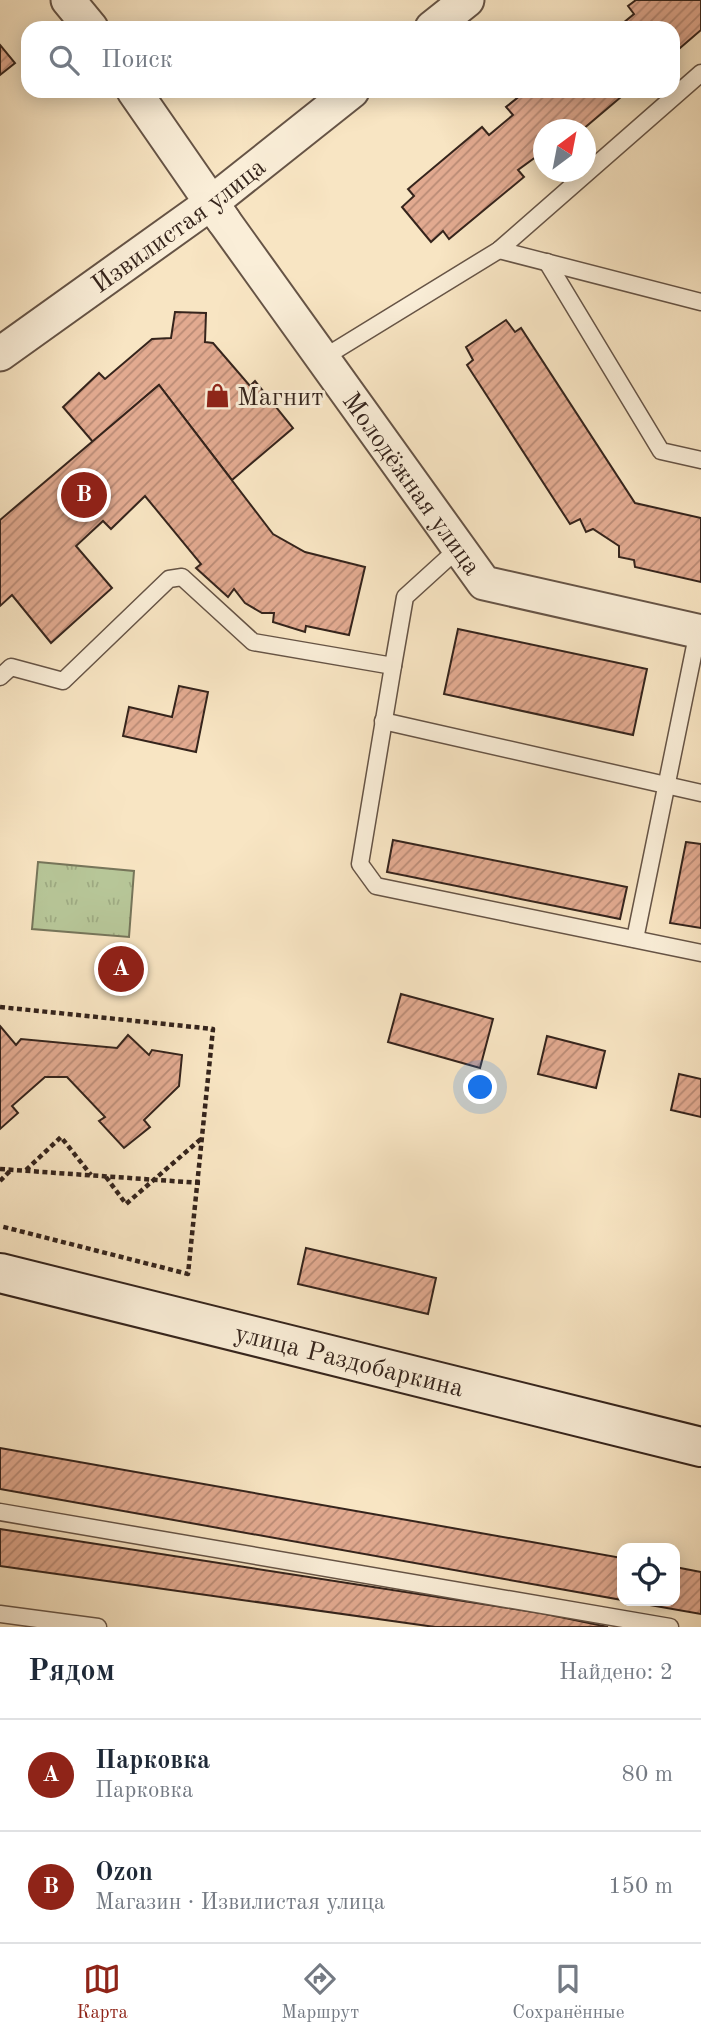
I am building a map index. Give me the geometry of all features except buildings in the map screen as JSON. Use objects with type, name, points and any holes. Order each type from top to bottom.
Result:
[{"type":"street","points":[[68,0],[85,21]]},
{"type":"street","points":[[441,21],[467,0]]},
{"type":"street","name":"Молодёжная улица","points":[[138,98],[207,206],[239,243],[484,583],[700,631]]},
{"type":"street","name":"Извилистая улица","points":[[4,344],[207,206],[343,98]]},
{"type":"street","name":"улица Раздобаркина","points":[[0,1273],[701,1447]]},
{"type":"lane","points":[[680,91],[701,73]]},
{"type":"lane","points":[[323,358],[499,250],[672,98]]},
{"type":"lane","points":[[499,250],[701,302]]},
{"type":"lane","points":[[547,262],[661,451],[701,460]]},
{"type":"lane","points":[[460,547],[405,597],[360,864],[376,886],[701,953]]},
{"type":"lane","points":[[0,677],[11,667],[64,681],[169,579],[183,577],[253,642],[393,666]]},
{"type":"lane","points":[[635,939],[700,631]]},
{"type":"lane","points":[[383,721],[701,793]]},
{"type":"lane","points":[[0,1512],[670,1627]]},
{"type":"lane","points":[[0,1614],[98,1627]]},
{"type":"path","points":[[0,1007],[213,1029],[188,1274],[0,1226]]},
{"type":"path","points":[[25,1170],[61,1137],[92,1176]]},
{"type":"path","points":[[105,1177],[126,1204],[202,1138]]},
{"type":"path","points":[[0,1168],[199,1183]]},
{"type":"path","points":[[0,1181],[12,1169]]},
{"type":"green space","points":[[38,862],[134,871],[129,937],[32,929]]},
{"type":"place","name":"Магнит","points":[[217,396]]},
{"type":"place","name":"Ozon","points":[[84,495]]},
{"type":"place","name":"Парковка","points":[[121,969]]}]
